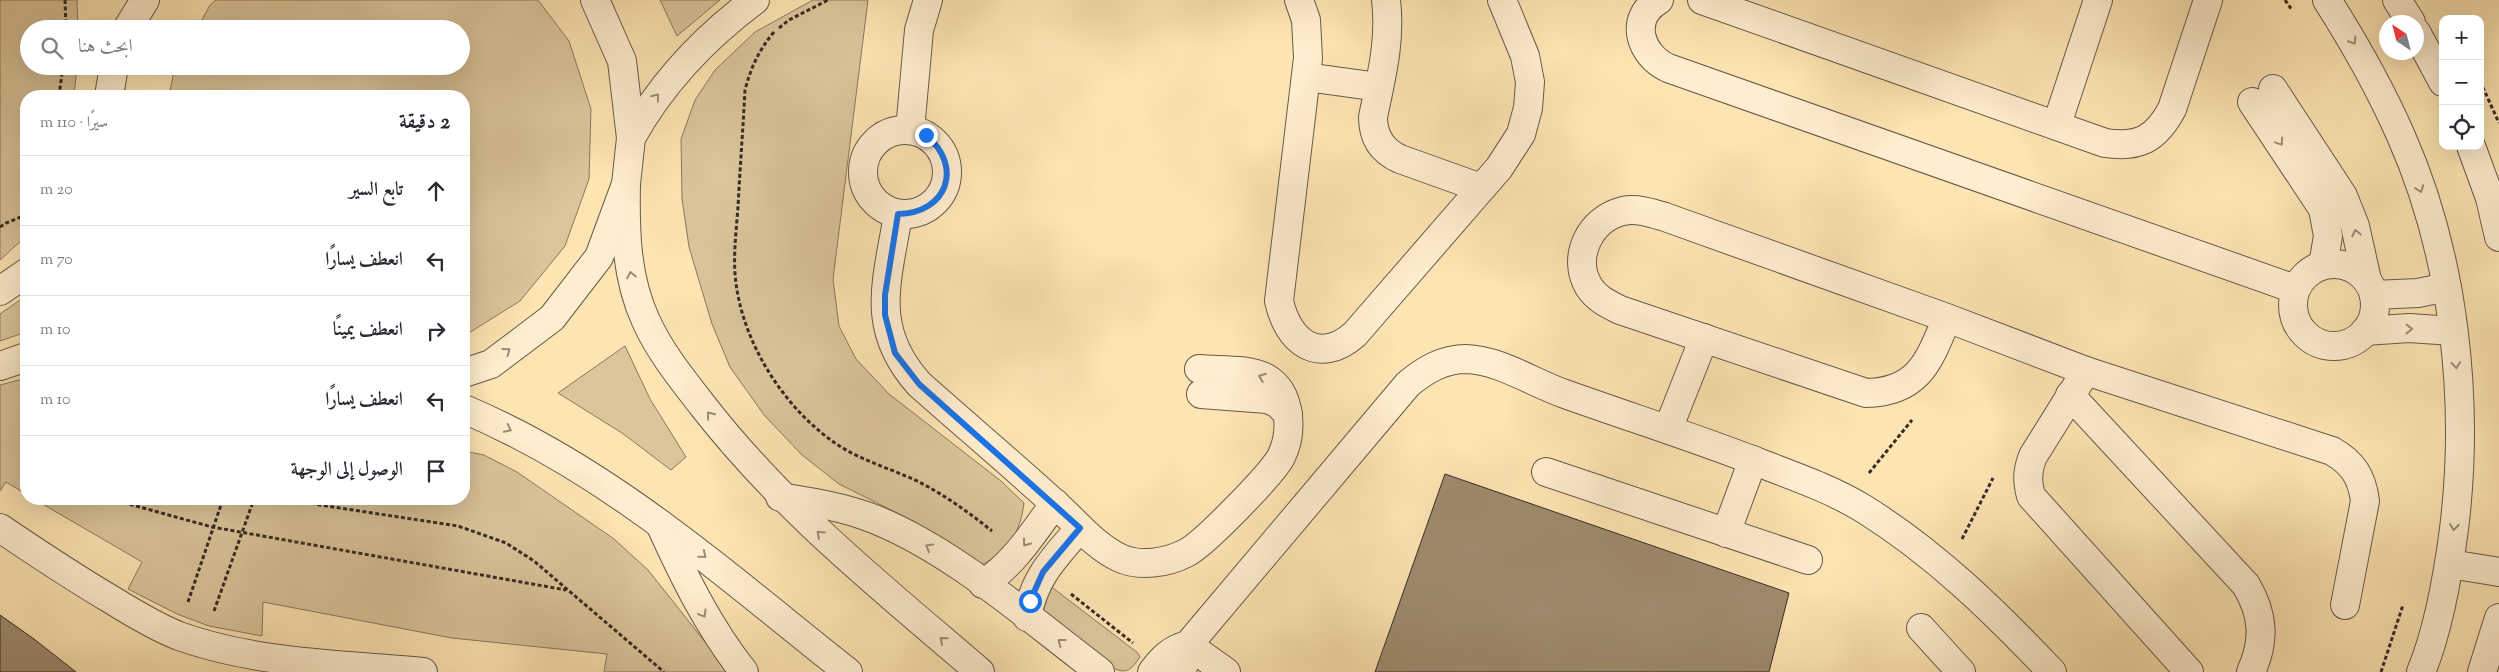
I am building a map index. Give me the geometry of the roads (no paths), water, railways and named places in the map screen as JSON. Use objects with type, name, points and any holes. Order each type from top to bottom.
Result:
[{"type":"street","points":[[595,0],[622,61],[631,138],[626,184],[626,231],[631,277],[646,321],[669,362],[720,428],[780,497],[834,547],[980,672]]},
{"type":"street","points":[[631,138],[649,106],[672,77],[725,23],[755,0]]},
{"type":"street","points":[[910,130],[919,30],[928,0]]},
{"type":"street","points":[[1299,0],[1306,20],[1306,77],[1279,293],[1282,316],[1300,342],[1319,349],[1330,349],[1344,344],[1481,188],[1513,149],[1522,134],[1528,108],[1530,82],[1525,56],[1502,0]]},
{"type":"street","points":[[1386,0],[1388,33],[1373,128],[1382,147],[1400,159],[1481,188]]},
{"type":"street","points":[[1659,0],[1645,13],[1641,26],[1641,40],[1646,52],[1655,62],[1668,68],[2295,289]]},
{"type":"street","points":[[1702,0],[2106,142],[2122,145],[2138,143],[2153,136],[2164,124],[2172,109],[2208,0]]},
{"type":"street","points":[[2057,124],[2098,0]]},
{"type":"street","points":[[2327,0],[2366,62],[2402,138],[2432,222],[2447,287],[2461,424],[2458,496],[2450,564],[2421,672]]},
{"type":"street","points":[[2397,0],[2407,15]]},
{"type":"street","points":[[2424,47],[2439,75]]},
{"type":"street","points":[[110,90],[112,75]]},
{"type":"street","points":[[1306,77],[1379,88]]},
{"type":"street","points":[[2323,265],[2328,236],[2323,209],[2263,95],[2343,196],[2354,226],[2371,288],[2375,308],[2372,320],[2365,331],[2352,342],[2336,346],[2320,344],[2305,335],[2295,322],[2292,306],[2295,289],[2301,278],[2311,270],[2323,265],[2335,263],[2358,271],[2371,288],[2418,293],[2447,287]]},
{"type":"street","points":[[910,130],[926,135],[939,146],[946,161],[947,178],[942,194],[930,206],[915,214],[898,214],[882,209],[870,198],[863,183],[862,167],[868,151],[879,139],[894,131],[910,130]]},
{"type":"street","points":[[2473,150],[2494,197],[2499,237]]},
{"type":"street","points":[[470,371],[491,364],[552,318],[599,257],[626,184]]},
{"type":"street","points":[[1947,318],[1924,368],[1898,388],[1866,393],[1620,310],[1602,302],[1589,287],[1583,268],[1583,249],[1591,232],[1606,218],[1624,211],[1643,211],[1665,217],[1947,318],[2086,371],[2332,451],[2346,459],[2356,470],[2363,485],[2365,501],[2345,605]]},
{"type":"street","points":[[898,214],[885,295],[885,315],[895,353],[919,384],[1055,503],[1080,528],[1120,558],[1150,562],[1166,561],[1187,553],[1204,539],[1272,471],[1282,455],[1287,437],[1288,414],[1286,402],[1272,382],[1264,377],[1250,373],[1200,381]]},
{"type":"street","points":[[0,291],[20,277]]},
{"type":"street","points":[[2365,331],[2409,328],[2453,331]]},
{"type":"street","points":[[1668,430],[1704,338]]},
{"type":"street","points":[[0,366],[20,359]]},
{"type":"street","points":[[1181,672],[1188,654],[1188,646],[1408,384],[1424,370],[1444,362],[1465,359],[1486,362],[1563,394],[1753,460],[1830,490],[1895,530],[1936,560],[1975,593],[2052,672]]},
{"type":"street","points":[[2086,371],[2028,469],[2027,483],[2031,496],[2188,672]]},
{"type":"street","points":[[2070,396],[2246,585],[2255,601],[2261,618],[2259,655],[2251,672]]},
{"type":"street","points":[[470,412],[535,443],[591,475],[660,522],[848,672]]},
{"type":"street","points":[[1726,533],[1753,460]]},
{"type":"street","points":[[1546,472],[1808,560]]},
{"type":"street","points":[[780,497],[837,507],[892,527],[945,556],[1100,672]]},
{"type":"street","points":[[983,584],[996,575],[1019,553],[1055,503]]},
{"type":"street","points":[[660,522],[702,612],[723,645],[744,672]]},
{"type":"street","points":[[0,528],[76,579],[132,612],[190,639],[276,660],[423,672]]},
{"type":"street","points":[[1027,617],[1032,594],[1043,572],[1080,528]]},
{"type":"street","points":[[2450,564],[2499,572]]},
{"type":"street","points":[[2482,672],[2499,618]]},
{"type":"street","points":[[1921,628],[1960,672]]},
{"type":"street","points":[[1152,672],[1165,656],[1180,647],[1188,646],[1226,672]]}]
